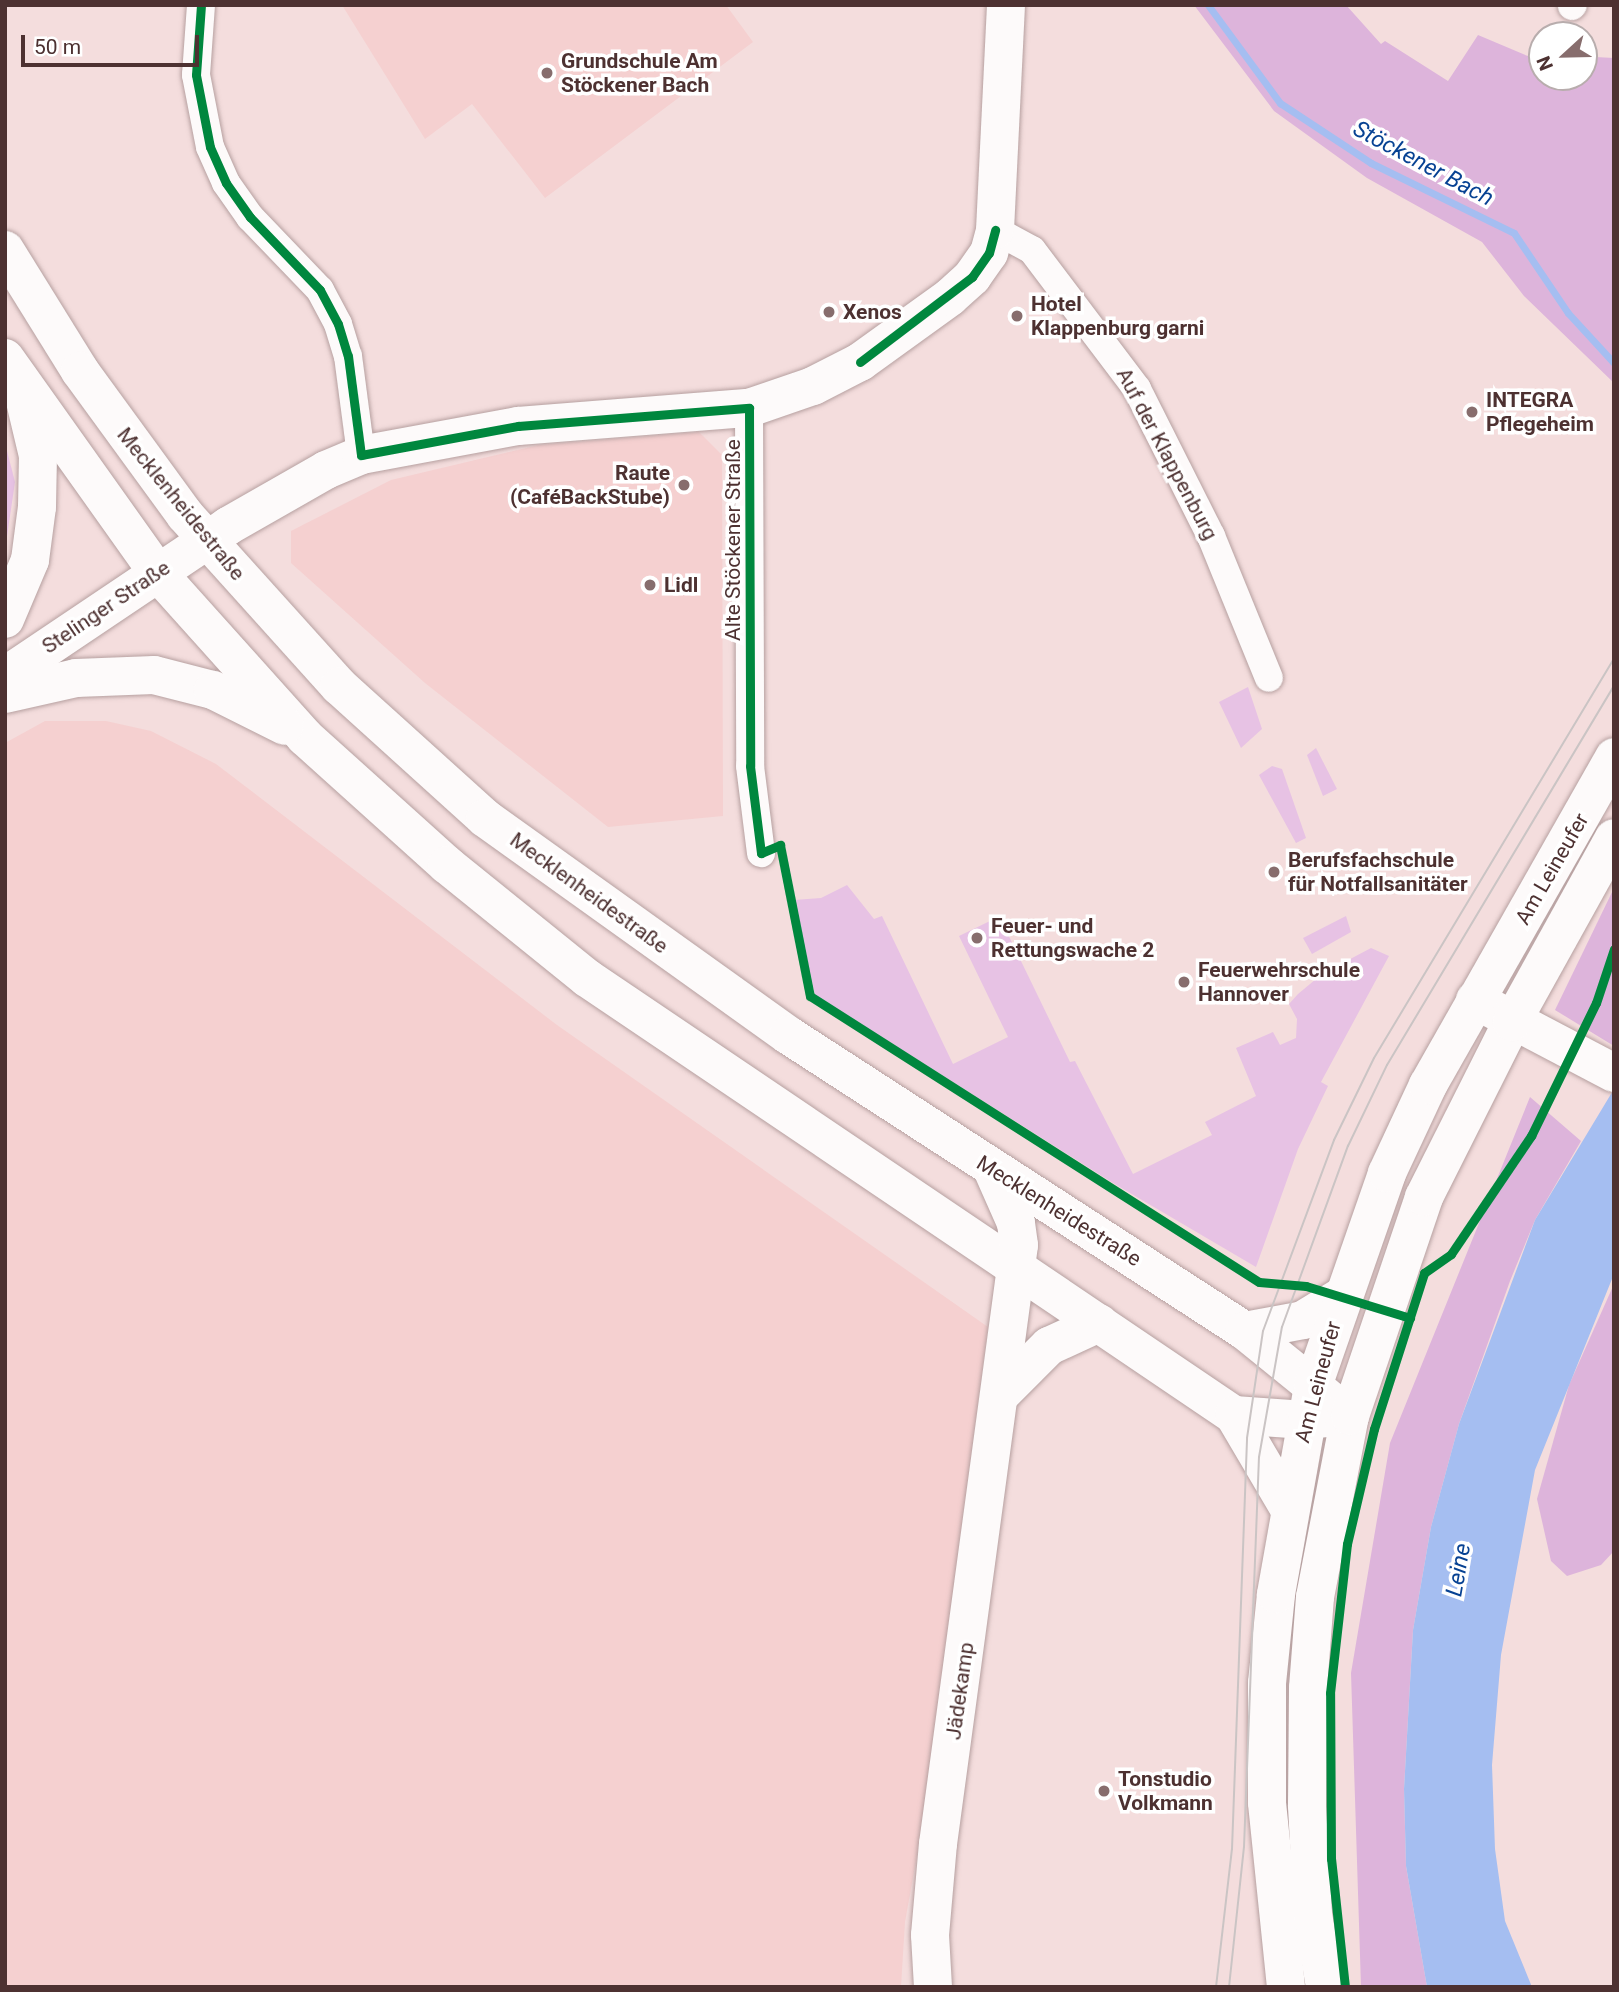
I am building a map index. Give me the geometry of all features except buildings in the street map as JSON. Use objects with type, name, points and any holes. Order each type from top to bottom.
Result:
[{"type":"main road","name":"Alte Stöckener Straße","points":[[207,540],[292,488],[361,455],[518,426],[750,408],[813,386],[899,336],[972,277],[989,253],[995,230],[1006,5]]},
{"type":"main road","name":"Mecklenheidestraße","points":[[5,250],[80,371],[142,460],[207,540],[339,686],[485,818],[777,1027],[993,1171],[1245,1331],[1309,1403],[1350,1416]]},
{"type":"main road","points":[[13,370],[157,572],[305,737],[447,865],[587,978],[1234,1415],[1290,1510]]},
{"type":"main road","points":[[5,619],[30,560],[37,508],[38,456],[13,370]]},
{"type":"main road","name":"Stelinger Straße","points":[[5,676],[207,540]]},
{"type":"main road","points":[[5,694],[76,678],[154,675],[213,690],[305,737]]},
{"type":"main road","name":"Am Leineufer","points":[[1286,1987],[1267,1802],[1267,1683],[1290,1510],[1309,1403],[1342,1296],[1387,1174],[1428,1085],[1614,757]]},
{"type":"main road","name":"Am Leineufer","points":[[1325,1987],[1313,1914],[1307,1805],[1308,1688],[1315,1597],[1350,1416],[1424,1197],[1512,1022],[1614,838]]},
{"type":"main road","points":[[1475,1000],[1512,1022],[1614,1073]]},
{"type":"main road","name":"Jädekamp","points":[[933,1987],[930,1935],[938,1844],[1020,1245],[1016,1223],[993,1171]]},
{"type":"main road","points":[[1245,1331],[1303,1320],[1342,1296]]},
{"type":"main road","points":[[999,1396],[1049,1346],[1099,1324]]},
{"type":"main road","points":[[1234,1415],[1309,1403]]},
{"type":"street","points":[[201,5],[196,75],[210,147],[226,183],[250,216],[320,290],[338,324],[348,356],[361,455]]},
{"type":"street","name":"Auf der Klappenburg","points":[[995,230],[1032,250],[1137,389],[1211,536],[1269,678]]},
{"type":"street","name":"Alte Stöckener Straße","points":[[750,408],[750,766],[761,853]]},
{"type":"shaded area","name":"Grundschule Am Stöckener Bach","points":[[342,5],[726,5],[753,42],[545,198],[472,104],[425,139]]},
{"type":"shaded area","points":[[1194,5],[1346,5],[1381,44],[1385,41],[1448,81],[1478,35],[1528,56],[1528,91],[1598,91],[1598,57],[1614,58],[1614,383],[1524,296],[1482,242],[1367,178],[1274,111]]},
{"type":"shaded area","points":[[699,432],[722,455],[723,816],[608,827],[425,683],[291,563],[291,531],[391,480],[539,445]]},
{"type":"shaded area","points":[[5,443],[15,482],[5,550]]},
{"type":"shaded area","points":[[1248,687],[1262,729],[1241,748],[1219,702]]},
{"type":"shaded area","points":[[45,721],[106,721],[151,731],[216,764],[557,1025],[988,1327],[923,1822],[905,1922],[901,1987],[5,1987],[5,743]]},
{"type":"shaded area","points":[[1316,748],[1337,789],[1323,796],[1307,755]]},
{"type":"shaded area","points":[[1272,766],[1282,769],[1306,838],[1296,843],[1259,775]]},
{"type":"shaded area","points":[[847,885],[874,919],[882,916],[953,1064],[1008,1037],[959,936],[990,921],[1002,922],[1070,1062],[1075,1061],[1133,1174],[1212,1135],[1205,1122],[1256,1096],[1236,1048],[1273,1032],[1280,1045],[1296,1038],[1297,1019],[1289,1004],[1298,994],[1322,974],[1371,948],[1389,956],[1321,1082],[1328,1086],[1298,1149],[1256,1267],[1113,1183],[815,995],[794,900],[821,898]]},
{"type":"shaded area","points":[[1614,888],[1614,1046],[1555,1010]]},
{"type":"shaded area","points":[[1346,916],[1351,932],[1312,954],[1303,938]]},
{"type":"shaded area","points":[[1530,1097],[1581,1141],[1535,1220],[1510,1281],[1459,1424],[1431,1527],[1413,1630],[1404,1789],[1406,1866],[1427,1987],[1361,1987],[1351,1673],[1390,1443]]},
{"type":"shaded area","points":[[1614,1284],[1614,1551],[1601,1565],[1567,1576],[1551,1561],[1537,1499],[1569,1385]]},
{"type":"water","name":"Leine","points":[[1614,1089],[1614,1274],[1535,1470],[1501,1655],[1492,1765],[1495,1849],[1505,1921],[1532,1987],[1427,1987],[1406,1866],[1404,1789],[1413,1630],[1431,1527],[1459,1424],[1535,1220]]},
{"type":"waterway","name":"Stöckener Bach","points":[[1208,5],[1280,103],[1371,163],[1514,233],[1568,313],[1614,363]]},
{"type":"tram line","points":[[1216,1987],[1232,1849],[1247,1438],[1263,1331],[1334,1140],[1374,1058],[1614,659]]},
{"type":"tram line","points":[[1229,1987],[1244,1847],[1259,1457],[1282,1327],[1348,1146],[1387,1065],[1614,685]]},
{"type":"cycle path","points":[[201,5],[196,75],[210,147],[226,183],[250,217],[320,290],[338,324],[348,356],[361,455],[518,426],[749,408],[750,766],[761,853],[780,845],[810,996],[1259,1282],[1306,1286],[1410,1318]]},
{"type":"cycle path","points":[[860,362],[972,277],[989,253],[995,230]]},
{"type":"cycle path","points":[[1345,1987],[1331,1859],[1330,1693],[1347,1544],[1374,1429],[1424,1273],[1451,1254],[1531,1136],[1596,1003],[1614,949]]},
{"type":"place","name":"Grundschule Am Stöckener Bach","points":[[547,73]]},
{"type":"place","name":"Xenos","points":[[829,312]]},
{"type":"place","name":"Hotel Klappenburg garni","points":[[1017,316]]},
{"type":"place","name":"INTEGRA Pflegeheim","points":[[1472,412]]},
{"type":"place","name":"Raute (CaféBackStube)","points":[[684,485]]},
{"type":"place","name":"Lidl","points":[[650,585]]},
{"type":"place","name":"Berufsfachschule für Notfallsanitäter","points":[[1274,872]]},
{"type":"place","name":"Feuer- und Rettungswache 2","points":[[977,938]]},
{"type":"place","name":"Feuerwehrschule Hannover","points":[[1184,982]]},
{"type":"place","name":"Tonstudio Volkmann","points":[[1104,1791]]}]
